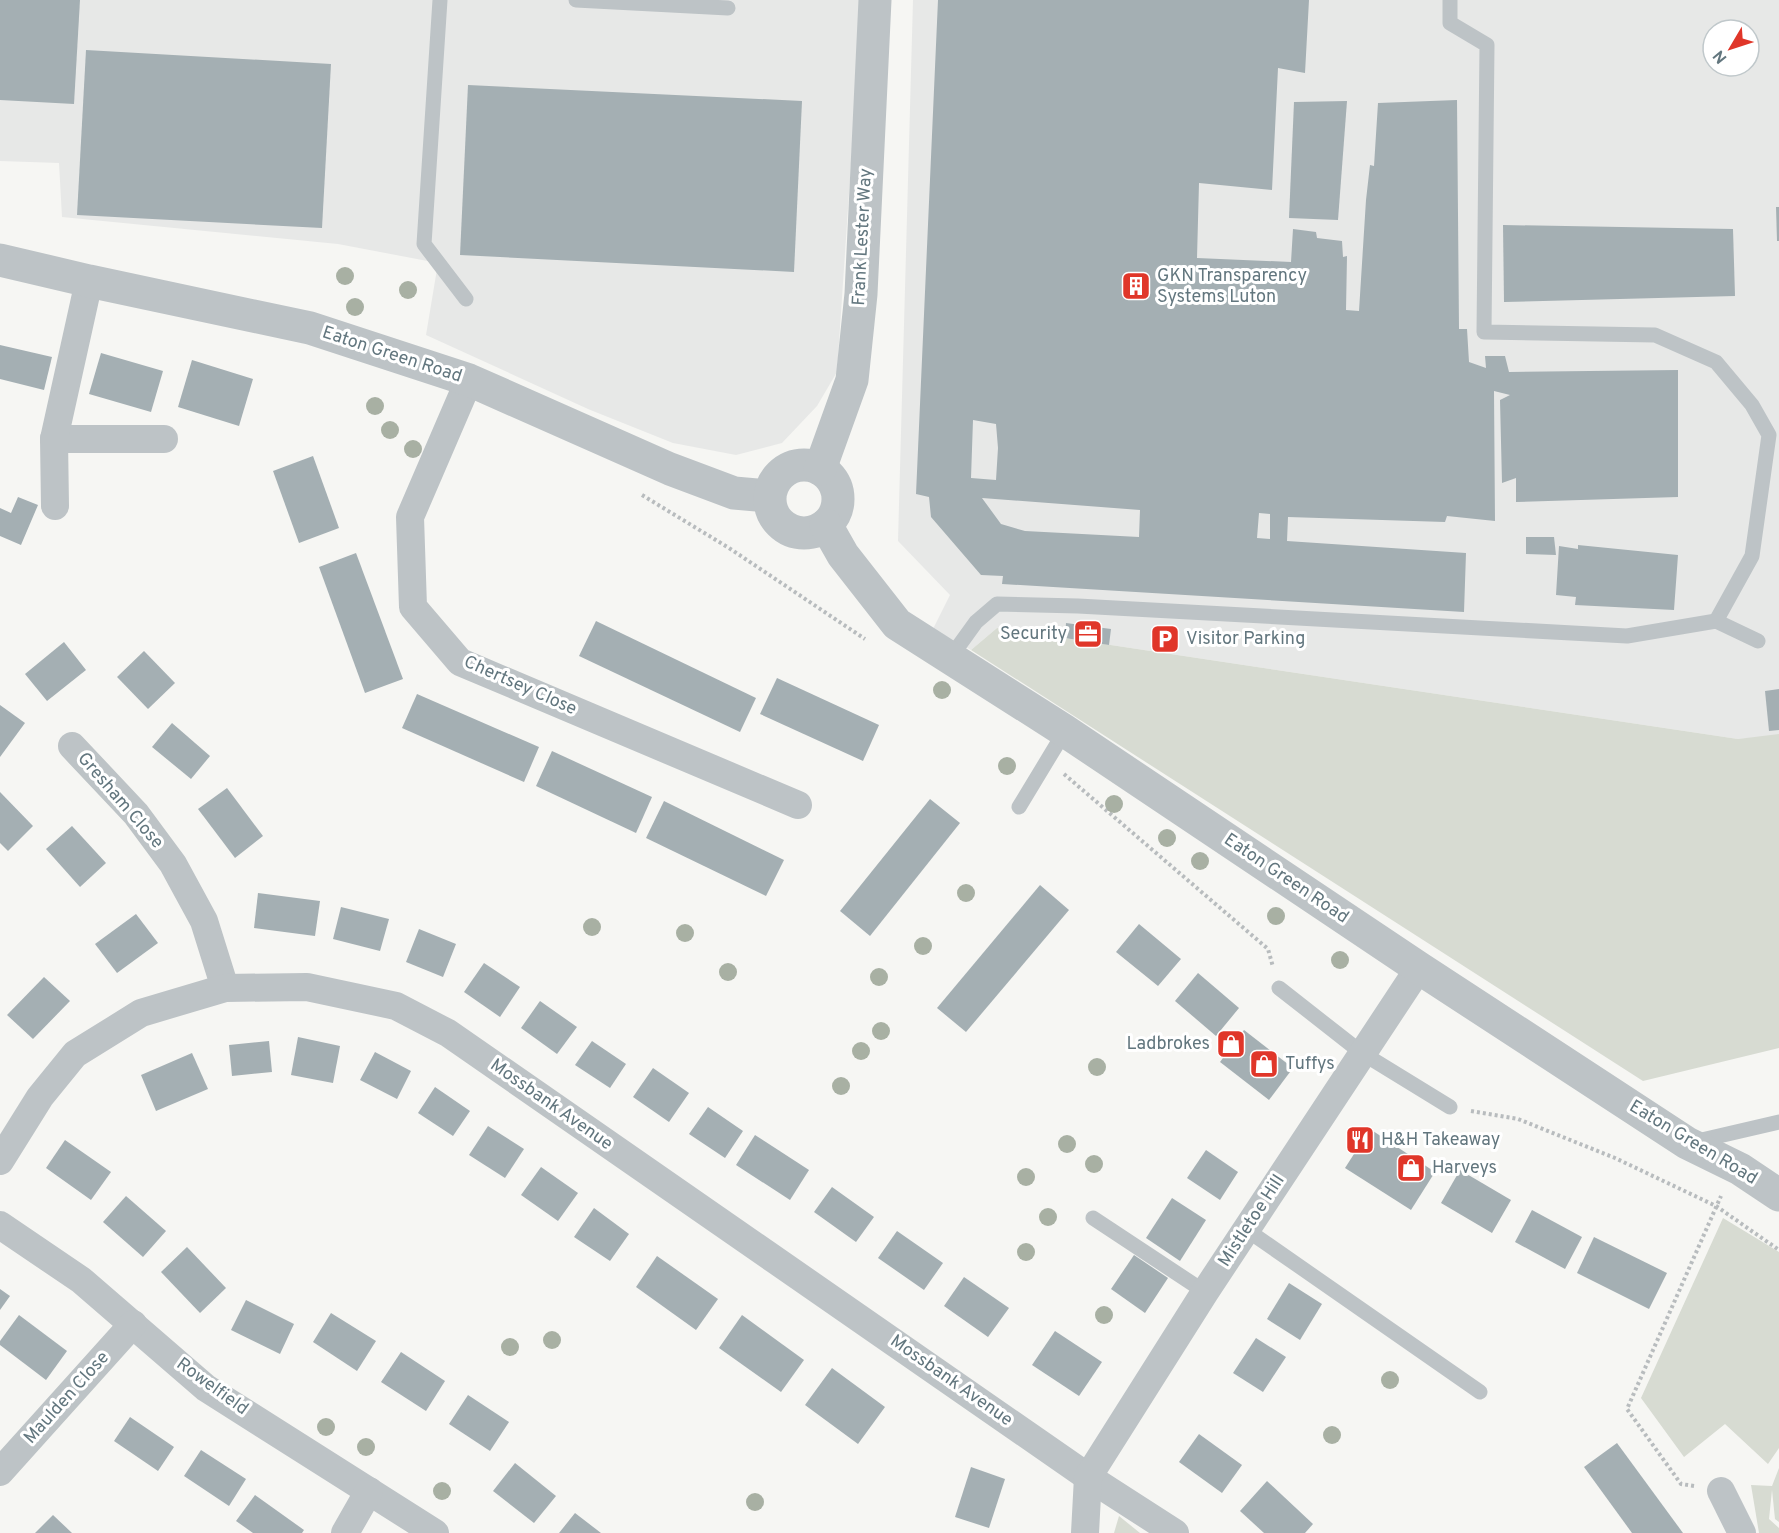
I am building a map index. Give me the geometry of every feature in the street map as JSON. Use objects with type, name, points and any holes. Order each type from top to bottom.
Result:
[{"type":"street","name":"Frank Lester Way","points":[[820,469],[852,380],[861,294],[875,0]]},
{"type":"street","name":"Eaton Green Road","points":[[0,260],[310,328],[469,380],[670,469],[734,493],[769,496]]},
{"type":"street","points":[[55,506],[54,439],[89,281]]},
{"type":"street","name":"Chertsey Close","points":[[469,380],[410,518],[413,607],[460,662],[798,805]]},
{"type":"street","points":[[54,439],[164,439]]},
{"type":"street","points":[[798,465],[809,465],[828,475],[838,494],[838,504],[826,525],[819,530],[807,533],[795,532],[784,527],[776,519],[769,496],[772,485],[787,469],[798,465]]},
{"type":"street","name":"Eaton Green Road","points":[[826,525],[843,555],[897,624],[1065,731],[1419,968],[1687,1143],[1740,1169],[1779,1195]]},
{"type":"street","name":"Gresham Close","points":[[72,746],[136,814],[173,864],[204,921],[225,988]]},
{"type":"street","name":"Mistletoe Hill","points":[[1088,1477],[1205,1292],[1419,968]]},
{"type":"street","name":"Mossbank Avenue","points":[[0,1161],[40,1097],[75,1054],[141,1013],[225,988],[308,987],[396,1006],[448,1033],[1088,1477],[1175,1533]]},
{"type":"street","name":"Rowelfield","points":[[0,1226],[81,1280],[206,1388],[435,1533]]},
{"type":"street","name":"Maulden Close","points":[[0,1472],[133,1324]]},
{"type":"street","points":[[1085,1533],[1088,1477]]},
{"type":"street","points":[[345,1533],[369,1491]]},
{"type":"street","points":[[1721,1491],[1742,1533]]},
{"type":"lane","points":[[440,0],[424,244],[466,299]]},
{"type":"lane","points":[[576,0],[728,8]]},
{"type":"lane","points":[[1450,0],[1450,23],[1487,45],[1484,332],[1655,335],[1716,363],[1752,405],[1769,435],[1752,556],[1716,621]]},
{"type":"lane","points":[[950,658],[976,621],[997,604],[1627,636],[1716,621],[1758,641]]},
{"type":"lane","points":[[1019,807],[1065,731]]},
{"type":"lane","points":[[1279,988],[1362,1053],[1450,1107]]},
{"type":"lane","points":[[1687,1143],[1779,1122]]},
{"type":"lane","points":[[1093,1218],[1205,1292]]},
{"type":"lane","points":[[1246,1230],[1480,1392]]},
{"type":"path","points":[[638,493],[729,549],[868,642]]},
{"type":"path","points":[[1047,760],[1268,949],[1279,988]]},
{"type":"path","points":[[1450,1107],[1518,1119],[1615,1158],[1716,1206],[1779,1250]]},
{"type":"path","points":[[1721,1491],[1681,1484],[1627,1409],[1724,1189],[1740,1169]]},
{"type":"shaded area","points":[[0,0],[862,0],[837,372],[817,406],[782,443],[736,455],[673,443],[588,409],[426,335],[438,263],[338,244],[62,217],[59,163],[0,161]]},
{"type":"shaded area","points":[[913,0],[1779,0],[1779,737],[1738,739],[997,628],[971,650],[933,629],[950,595],[898,541]]},
{"type":"shaded area","points":[[997,628],[1738,739],[1779,734],[1779,1048],[1643,1081],[971,650]]},
{"type":"shaded area","points":[[1723,1218],[1779,1252],[1779,1448],[1768,1464],[1725,1424],[1684,1457],[1641,1398]]},
{"type":"shaded area","points":[[1779,1468],[1779,1522],[1775,1519],[1772,1490],[1769,1519],[1779,1528],[1779,1533],[1759,1533],[1751,1485],[1772,1486]]},
{"type":"shaded area","points":[[1119,1516],[1140,1533],[1114,1533]]},
{"type":"building","points":[[0,0],[80,0],[74,104],[0,100]]},
{"type":"building","name":"GKN Transparency Systems Luton","points":[[938,0],[1309,0],[1305,73],[1278,68],[1272,190],[1199,183],[1197,258],[1291,262],[1293,229],[1316,232],[1317,238],[1342,241],[1343,257],[1347,256],[1346,310],[1359,311],[1366,200],[1370,165],[1374,166],[1378,103],[1457,100],[1459,329],[1467,329],[1469,362],[1486,368],[1485,356],[1505,356],[1509,372],[1678,370],[1678,497],[1516,502],[1516,478],[1502,483],[1500,400],[1510,395],[1494,391],[1495,521],[1447,516],[1445,522],[1288,517],[1287,541],[1466,553],[1464,612],[1002,584],[1003,576],[981,575],[931,517],[929,497],[916,494]],"holes":[[[973,420],[996,424],[998,448],[996,480],[971,478]],[[982,498],[1140,510],[1139,537],[1025,531],[1001,524]],[[1259,513],[1270,514],[1270,539],[1257,538]]]},
{"type":"building","points":[[86,50],[331,64],[322,228],[77,215]]},
{"type":"building","points":[[468,85],[802,101],[794,272],[460,255]]},
{"type":"building","points":[[1347,101],[1338,220],[1289,218],[1294,102]]},
{"type":"building","points":[[1776,207],[1779,207],[1779,241],[1777,241]]},
{"type":"building","points":[[1503,225],[1733,229],[1735,296],[1504,302]]},
{"type":"building","points":[[0,345],[52,357],[44,390],[0,379]]},
{"type":"building","points":[[101,353],[163,371],[151,412],[89,394]]},
{"type":"building","points":[[192,360],[253,379],[239,426],[178,407]]},
{"type":"building","points":[[313,456],[339,528],[299,543],[273,471]]},
{"type":"building","points":[[18,497],[38,505],[21,545],[0,536],[0,508],[11,513]]},
{"type":"building","points":[[1526,537],[1554,537],[1556,555],[1526,554]]},
{"type":"building","points":[[1578,545],[1678,555],[1674,610],[1575,605],[1576,597],[1556,595],[1559,546],[1578,549]]},
{"type":"building","points":[[356,553],[403,679],[365,693],[319,567]]},
{"type":"building","points":[[596,621],[756,698],[740,732],[579,656]]},
{"type":"building","name":"Security","points":[[1066,623],[1111,629],[1109,645],[1065,638]]},
{"type":"building","points":[[64,642],[86,670],[47,701],[25,674]]},
{"type":"building","points":[[144,651],[175,683],[148,709],[117,677]]},
{"type":"building","points":[[777,678],[879,725],[863,761],[760,714]]},
{"type":"building","points":[[1779,689],[1779,730],[1769,731],[1765,691]]},
{"type":"building","points":[[417,694],[539,747],[524,782],[402,728]]},
{"type":"building","points":[[0,705],[25,723],[0,757]]},
{"type":"building","points":[[172,723],[210,756],[191,779],[152,747]]},
{"type":"building","points":[[552,751],[652,797],[636,833],[536,786]]},
{"type":"building","points":[[227,788],[263,836],[235,858],[198,809]]},
{"type":"building","points":[[0,792],[33,826],[8,851],[0,843]]},
{"type":"building","points":[[930,799],[960,823],[870,936],[840,911]]},
{"type":"building","points":[[664,801],[784,860],[766,896],[646,838]]},
{"type":"building","points":[[72,826],[106,863],[80,887],[46,849]]},
{"type":"building","points":[[1040,885],[1069,910],[966,1032],[937,1008]]},
{"type":"building","points":[[258,893],[320,901],[315,936],[254,928]]},
{"type":"building","points":[[341,907],[389,919],[380,951],[333,939]]},
{"type":"building","points":[[136,914],[158,943],[117,973],[95,944]]},
{"type":"building","points":[[1139,924],[1181,959],[1158,986],[1116,952]]},
{"type":"building","points":[[419,929],[456,944],[443,977],[406,962]]},
{"type":"building","points":[[484,963],[520,987],[500,1017],[464,992]]},
{"type":"building","points":[[1198,973],[1239,1008],[1216,1036],[1175,1001]]},
{"type":"building","points":[[44,977],[70,1001],[33,1039],[7,1015]]},
{"type":"building","points":[[540,1001],[577,1027],[557,1054],[521,1028]]},
{"type":"building","points":[[1244,1030],[1293,1068],[1269,1100],[1220,1062]]},
{"type":"building","points":[[298,1037],[340,1046],[333,1083],[291,1075]]},
{"type":"building","points":[[269,1041],[272,1072],[232,1076],[229,1045]]},
{"type":"building","points":[[592,1041],[626,1064],[610,1088],[575,1065]]},
{"type":"building","points":[[375,1052],[411,1071],[397,1099],[360,1080]]},
{"type":"building","points":[[192,1053],[208,1089],[156,1111],[141,1075]]},
{"type":"building","points":[[653,1068],[689,1093],[669,1122],[633,1097]]},
{"type":"building","points":[[435,1087],[470,1111],[453,1136],[418,1113]]},
{"type":"building","points":[[708,1107],[743,1131],[725,1158],[689,1134]]},
{"type":"building","points":[[488,1126],[524,1149],[505,1178],[469,1155]]},
{"type":"building","points":[[1370,1129],[1435,1172],[1411,1210],[1345,1168]]},
{"type":"building","points":[[755,1135],[809,1170],[790,1200],[736,1165]]},
{"type":"building","points":[[65,1140],[111,1172],[91,1200],[46,1168]]},
{"type":"building","points":[[1206,1150],[1238,1172],[1220,1200],[1187,1178]]},
{"type":"building","points":[[541,1167],[578,1193],[558,1221],[521,1195]]},
{"type":"building","points":[[1460,1170],[1511,1200],[1492,1233],[1441,1203]]},
{"type":"building","points":[[832,1187],[874,1217],[856,1242],[814,1212]]},
{"type":"building","points":[[126,1196],[166,1231],[143,1257],[103,1222]]},
{"type":"building","points":[[1172,1198],[1206,1220],[1180,1261],[1146,1238]]},
{"type":"building","points":[[594,1208],[629,1234],[610,1261],[574,1237]]},
{"type":"building","points":[[1532,1210],[1582,1237],[1565,1269],[1515,1242]]},
{"type":"building","points":[[897,1231],[943,1263],[924,1290],[878,1258]]},
{"type":"building","points":[[1594,1237],[1667,1273],[1649,1309],[1577,1273]]},
{"type":"building","points":[[187,1247],[226,1288],[200,1313],[161,1272]]},
{"type":"building","points":[[1134,1255],[1168,1278],[1145,1313],[1111,1289]]},
{"type":"building","points":[[657,1256],[718,1299],[696,1330],[636,1287]]},
{"type":"building","points":[[964,1277],[1009,1308],[988,1337],[944,1306]]},
{"type":"building","points":[[1289,1283],[1322,1304],[1300,1340],[1267,1319]]},
{"type":"building","points":[[0,1289],[10,1296],[0,1310]]},
{"type":"building","points":[[246,1300],[294,1324],[280,1354],[231,1330]]},
{"type":"building","points":[[331,1313],[376,1341],[357,1371],[313,1342]]},
{"type":"building","points":[[19,1315],[67,1351],[46,1380],[0,1345],[0,1341]]},
{"type":"building","points":[[742,1315],[804,1360],[781,1392],[719,1348]]},
{"type":"building","points":[[1055,1331],[1102,1362],[1079,1396],[1032,1365]]},
{"type":"building","points":[[1256,1338],[1286,1357],[1263,1392],[1233,1373]]},
{"type":"building","points":[[401,1352],[445,1381],[426,1411],[381,1382]]},
{"type":"building","points":[[832,1368],[885,1407],[858,1444],[805,1405]]},
{"type":"building","points":[[468,1395],[509,1422],[490,1451],[449,1424]]},
{"type":"building","points":[[130,1417],[174,1447],[158,1471],[114,1441]]},
{"type":"building","points":[[1199,1434],[1242,1465],[1222,1493],[1179,1462]]},
{"type":"building","points":[[1617,1443],[1683,1533],[1632,1533],[1584,1467]]},
{"type":"building","points":[[201,1450],[246,1479],[229,1506],[184,1476]]},
{"type":"building","points":[[515,1463],[556,1496],[534,1523],[493,1491]]},
{"type":"building","points":[[971,1467],[1005,1479],[989,1528],[955,1517]]},
{"type":"building","points":[[1267,1481],[1313,1524],[1305,1533],[1264,1533],[1240,1511]]},
{"type":"building","points":[[255,1495],[304,1530],[302,1533],[253,1533],[236,1521]]},
{"type":"building","points":[[575,1513],[601,1533],[559,1533]]},
{"type":"building","points":[[53,1515],[72,1533],[35,1533]]},
{"type":"place","name":"GKN Transparency Systems Luton","points":[[1136,286]]},
{"type":"place","name":"Security","points":[[1088,634]]},
{"type":"place","name":"Visitor Parking","points":[[1165,639]]},
{"type":"place","name":"Ladbrokes","points":[[1231,1044]]},
{"type":"place","name":"Tuffys","points":[[1264,1064]]},
{"type":"place","name":"H&H Takeaway","points":[[1360,1140]]},
{"type":"place","name":"Harveys","points":[[1411,1168]]}]
